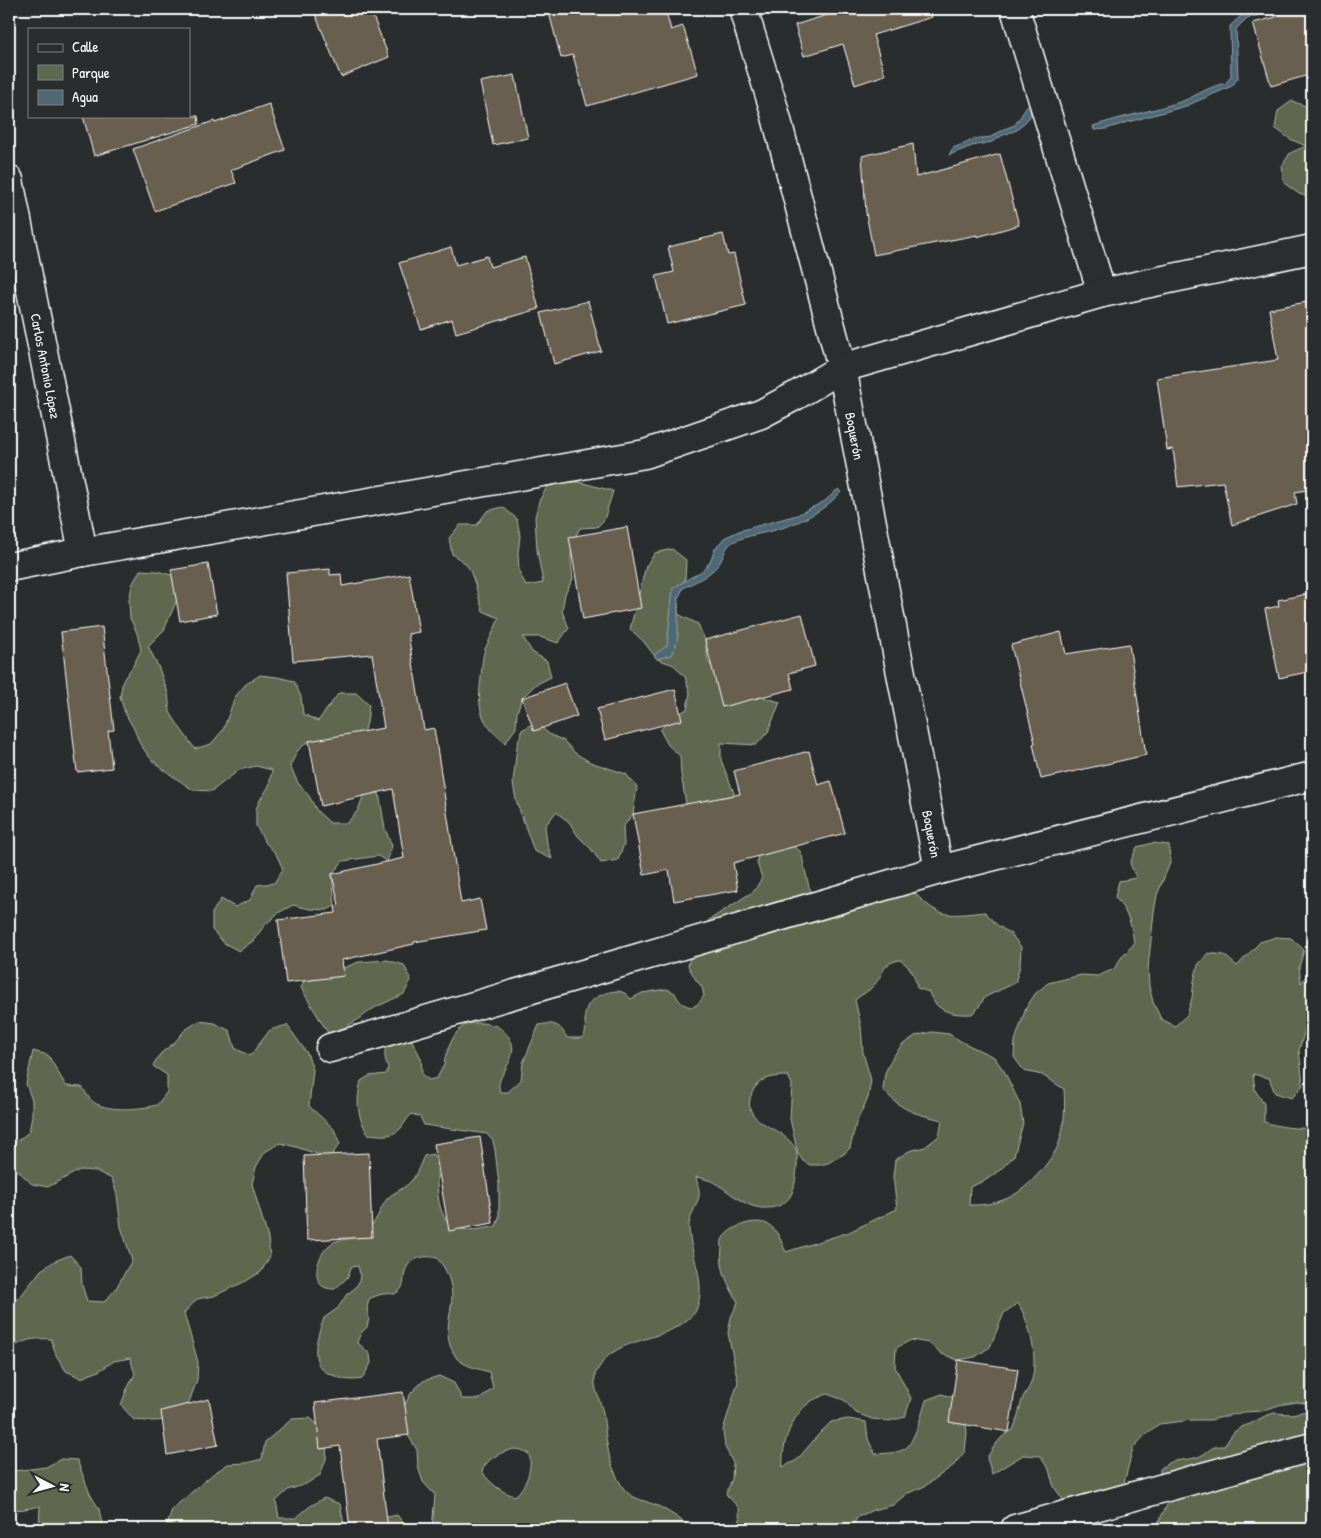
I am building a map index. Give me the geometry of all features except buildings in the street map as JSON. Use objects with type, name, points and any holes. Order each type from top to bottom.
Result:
[{"type":"street","name":"Boquerón","points":[[743,9],[774,109],[842,368],[939,870]]},
{"type":"street","points":[[1015,9],[1102,294]]},
{"type":"street","name":"Carlos Antonio López","points":[[9,180],[83,552]]},
{"type":"street","points":[[9,566],[645,454],[761,414],[842,368],[1102,294],[1312,249]]},
{"type":"street","points":[[330,1048],[939,870],[1312,776]]},
{"type":"street","points":[[1014,1529],[1312,1447]]},
{"type":"green space","points":[[1292,101],[1308,107],[1312,113],[1312,198],[1299,194],[1284,183],[1282,166],[1290,153],[1306,146],[1290,139],[1275,128],[1278,111]]},
{"type":"green space","points":[[562,482],[579,482],[613,491],[604,520],[597,527],[580,528],[572,543],[573,579],[565,594],[562,611],[569,628],[558,643],[540,637],[523,637],[532,652],[547,661],[551,677],[535,685],[522,698],[517,712],[516,728],[505,743],[485,721],[480,707],[484,654],[499,618],[483,611],[471,573],[465,563],[452,554],[449,538],[460,525],[477,525],[487,511],[503,507],[517,519],[520,536],[518,553],[519,571],[526,586],[543,583],[537,550],[535,517],[539,501],[547,487]]},
{"type":"green space","points":[[672,549],[686,560],[685,580],[678,599],[678,614],[698,624],[705,640],[708,661],[717,674],[745,700],[762,697],[780,702],[768,732],[756,745],[721,743],[721,760],[734,793],[731,810],[686,804],[680,756],[668,745],[660,730],[671,718],[687,709],[690,693],[685,677],[674,665],[657,659],[643,641],[630,629],[646,566],[655,553]]},
{"type":"green space","points":[[140,570],[157,571],[174,576],[179,595],[164,630],[148,646],[168,693],[170,712],[195,749],[211,744],[223,730],[235,697],[245,685],[260,675],[294,681],[301,697],[303,714],[318,721],[339,693],[356,693],[369,705],[367,723],[361,740],[309,741],[298,750],[290,766],[298,783],[309,796],[317,811],[330,823],[347,823],[358,810],[364,794],[379,793],[385,829],[392,846],[387,862],[378,856],[343,861],[332,874],[335,906],[327,910],[293,905],[278,913],[264,926],[253,941],[239,951],[224,943],[212,930],[212,913],[221,899],[235,907],[250,900],[257,885],[274,883],[283,869],[276,854],[265,842],[256,826],[256,809],[269,786],[272,770],[256,766],[239,770],[212,791],[193,790],[151,759],[140,744],[125,713],[120,697],[123,680],[141,650],[137,633],[130,618],[129,601],[132,585]]},
{"type":"green space","points":[[536,722],[549,734],[564,741],[575,753],[590,762],[626,774],[637,787],[633,814],[623,827],[624,844],[618,860],[601,863],[578,836],[569,822],[556,812],[545,826],[547,843],[552,859],[534,851],[516,800],[513,783],[517,746],[522,730]]},
{"type":"green space","points":[[788,841],[801,852],[809,887],[817,902],[909,887],[928,905],[943,913],[985,912],[997,925],[1011,934],[1021,947],[1020,966],[1015,983],[985,997],[972,1014],[958,1014],[940,1008],[929,992],[917,988],[912,972],[900,960],[890,963],[873,986],[855,1000],[861,1026],[863,1053],[871,1080],[868,1098],[856,1123],[850,1148],[844,1154],[828,1163],[810,1165],[803,1161],[798,1154],[790,1119],[792,1084],[788,1076],[773,1077],[760,1082],[754,1089],[750,1101],[751,1110],[756,1118],[791,1142],[796,1150],[796,1179],[793,1191],[788,1199],[774,1207],[754,1207],[741,1201],[711,1181],[696,1177],[699,1196],[689,1228],[700,1290],[694,1314],[667,1332],[617,1350],[607,1357],[600,1366],[595,1381],[603,1413],[611,1462],[618,1480],[627,1492],[666,1510],[692,1529],[432,1529],[435,1495],[423,1482],[418,1467],[417,1450],[403,1427],[403,1408],[411,1393],[423,1381],[439,1376],[454,1383],[462,1399],[480,1399],[493,1388],[489,1372],[463,1363],[456,1357],[450,1345],[448,1325],[452,1292],[446,1272],[437,1258],[415,1259],[408,1265],[405,1271],[403,1285],[400,1290],[395,1294],[382,1294],[369,1299],[367,1327],[361,1333],[357,1342],[370,1354],[371,1363],[362,1379],[351,1380],[327,1373],[322,1369],[316,1356],[316,1350],[324,1318],[338,1308],[347,1294],[359,1282],[358,1266],[351,1267],[348,1277],[335,1289],[322,1286],[317,1277],[317,1272],[321,1256],[327,1247],[333,1242],[350,1239],[366,1231],[377,1218],[387,1199],[412,1180],[424,1156],[433,1154],[436,1161],[440,1208],[450,1224],[468,1230],[496,1226],[499,1218],[499,1184],[495,1150],[493,1141],[487,1134],[424,1125],[420,1117],[412,1114],[401,1128],[394,1133],[386,1135],[368,1134],[358,1109],[361,1081],[369,1076],[386,1074],[388,1067],[385,1049],[387,1043],[409,1035],[421,1058],[422,1075],[429,1080],[437,1078],[445,1063],[449,1046],[457,1032],[465,1025],[482,1023],[500,1028],[508,1035],[511,1041],[513,1047],[511,1058],[499,1084],[500,1092],[508,1092],[521,1080],[523,1063],[539,1025],[553,1024],[562,1030],[567,1038],[583,1038],[586,1009],[595,998],[610,992],[619,991],[631,999],[642,993],[667,989],[675,993],[682,1003],[693,1007],[704,996],[702,987],[688,966],[691,951],[709,920],[754,891],[762,878],[757,863],[759,846]],"holes":[[[514,1449],[522,1450],[529,1454],[530,1465],[528,1477],[515,1496],[496,1486],[482,1471],[487,1462],[499,1454]]]},
{"type":"green space","points":[[1153,843],[1169,845],[1170,863],[1157,895],[1148,968],[1149,986],[1153,1002],[1161,1019],[1175,1026],[1187,1015],[1198,965],[1208,953],[1224,955],[1237,966],[1260,942],[1276,937],[1291,938],[1304,950],[1299,967],[1301,983],[1312,968],[1312,1012],[1309,1016],[1299,1050],[1303,1085],[1292,1098],[1275,1093],[1269,1078],[1253,1074],[1255,1090],[1264,1104],[1264,1122],[1288,1127],[1312,1128],[1312,1404],[1297,1402],[1279,1405],[1262,1411],[1244,1412],[1210,1420],[1159,1424],[1133,1448],[1124,1483],[1112,1496],[1079,1508],[1064,1501],[1054,1487],[1049,1470],[1040,1456],[1023,1455],[992,1474],[987,1458],[1001,1438],[1013,1430],[1033,1373],[1034,1352],[1032,1342],[1018,1303],[1004,1313],[990,1347],[975,1357],[958,1360],[942,1354],[929,1343],[911,1340],[896,1348],[895,1367],[911,1398],[905,1417],[889,1421],[872,1419],[856,1413],[844,1400],[827,1394],[813,1400],[799,1413],[789,1430],[783,1458],[783,1467],[797,1460],[831,1422],[848,1419],[866,1422],[868,1439],[875,1454],[902,1450],[912,1440],[926,1400],[942,1394],[958,1399],[965,1415],[967,1433],[965,1451],[954,1465],[925,1486],[906,1494],[893,1505],[873,1510],[858,1517],[850,1529],[740,1529],[739,1508],[726,1494],[732,1479],[733,1463],[725,1447],[723,1430],[738,1382],[728,1333],[731,1317],[738,1302],[723,1269],[721,1255],[722,1240],[725,1235],[742,1225],[762,1222],[774,1229],[786,1252],[849,1232],[897,1209],[893,1176],[895,1160],[909,1151],[925,1147],[939,1136],[942,1120],[909,1111],[897,1103],[883,1090],[885,1073],[892,1058],[902,1045],[915,1036],[932,1032],[949,1034],[994,1057],[1004,1071],[1020,1104],[1023,1123],[1014,1156],[1000,1170],[986,1180],[970,1187],[969,1205],[981,1205],[1003,1200],[1029,1184],[1052,1157],[1060,1140],[1063,1127],[1064,1089],[1042,1075],[1024,1071],[1014,1057],[1015,1041],[1026,1008],[1035,994],[1048,983],[1081,975],[1098,976],[1114,969],[1123,955],[1134,944],[1129,919],[1115,897],[1119,881],[1136,878],[1130,863],[1137,847]]},
{"type":"green space","points":[[387,960],[404,965],[411,980],[404,994],[374,1008],[344,1028],[328,1033],[301,988],[308,972],[343,968],[359,962]]},
{"type":"green space","points":[[199,1021],[215,1023],[230,1031],[235,1048],[250,1056],[270,1030],[287,1025],[307,1053],[313,1070],[309,1106],[334,1129],[340,1144],[329,1158],[280,1143],[265,1152],[256,1167],[252,1184],[268,1238],[270,1256],[261,1272],[214,1296],[197,1299],[184,1313],[198,1362],[197,1380],[184,1416],[160,1421],[134,1420],[121,1405],[135,1374],[130,1358],[114,1361],[99,1371],[81,1378],[66,1371],[56,1355],[51,1339],[28,1340],[9,1351],[9,1305],[20,1297],[41,1270],[55,1261],[70,1255],[81,1267],[82,1285],[87,1301],[104,1302],[115,1290],[132,1260],[121,1227],[117,1195],[112,1179],[96,1171],[80,1170],[48,1187],[32,1184],[9,1162],[9,1136],[16,1142],[29,1132],[32,1100],[26,1084],[33,1051],[48,1055],[66,1086],[82,1087],[90,1099],[97,1104],[123,1109],[157,1105],[167,1092],[167,1075],[153,1066],[161,1053],[174,1043],[185,1030]]},
{"type":"green space","points":[[1312,1410],[1312,1524],[1307,1529],[1155,1529],[1168,1503],[1160,1474],[1160,1469],[1165,1465],[1178,1460],[1198,1457],[1213,1448],[1224,1446],[1234,1432],[1265,1416],[1274,1413],[1291,1414]]},
{"type":"green space","points":[[310,1418],[322,1428],[327,1443],[326,1459],[320,1475],[306,1484],[288,1490],[276,1501],[279,1518],[296,1518],[324,1498],[340,1504],[345,1529],[168,1529],[167,1526],[172,1509],[213,1474],[228,1464],[246,1463],[262,1459],[265,1442],[292,1419]]},
{"type":"green space","points":[[61,1459],[77,1460],[90,1494],[99,1509],[103,1529],[39,1529],[40,1506],[9,1509],[9,1470],[46,1467]]},
{"type":"green space","points":[[397,1515],[408,1529],[368,1529],[379,1519]]},
{"type":"water","points":[[1256,9],[1282,9],[1247,18],[1236,29],[1238,78],[1232,86],[1186,106],[1106,129],[1094,130],[1093,126],[1183,101],[1209,88],[1226,83],[1231,76],[1230,26],[1245,12]]},
{"type":"water","points":[[1030,102],[1033,107],[1029,118],[1017,130],[1003,135],[992,142],[972,146],[949,155],[953,148],[975,139],[991,137],[1015,125]]},
{"type":"water","points":[[838,489],[841,492],[826,506],[801,521],[733,542],[727,547],[720,563],[714,569],[683,588],[678,599],[678,635],[676,645],[671,655],[657,659],[654,655],[667,646],[673,588],[702,571],[710,562],[715,549],[724,538],[739,531],[797,515],[825,501]]}]
